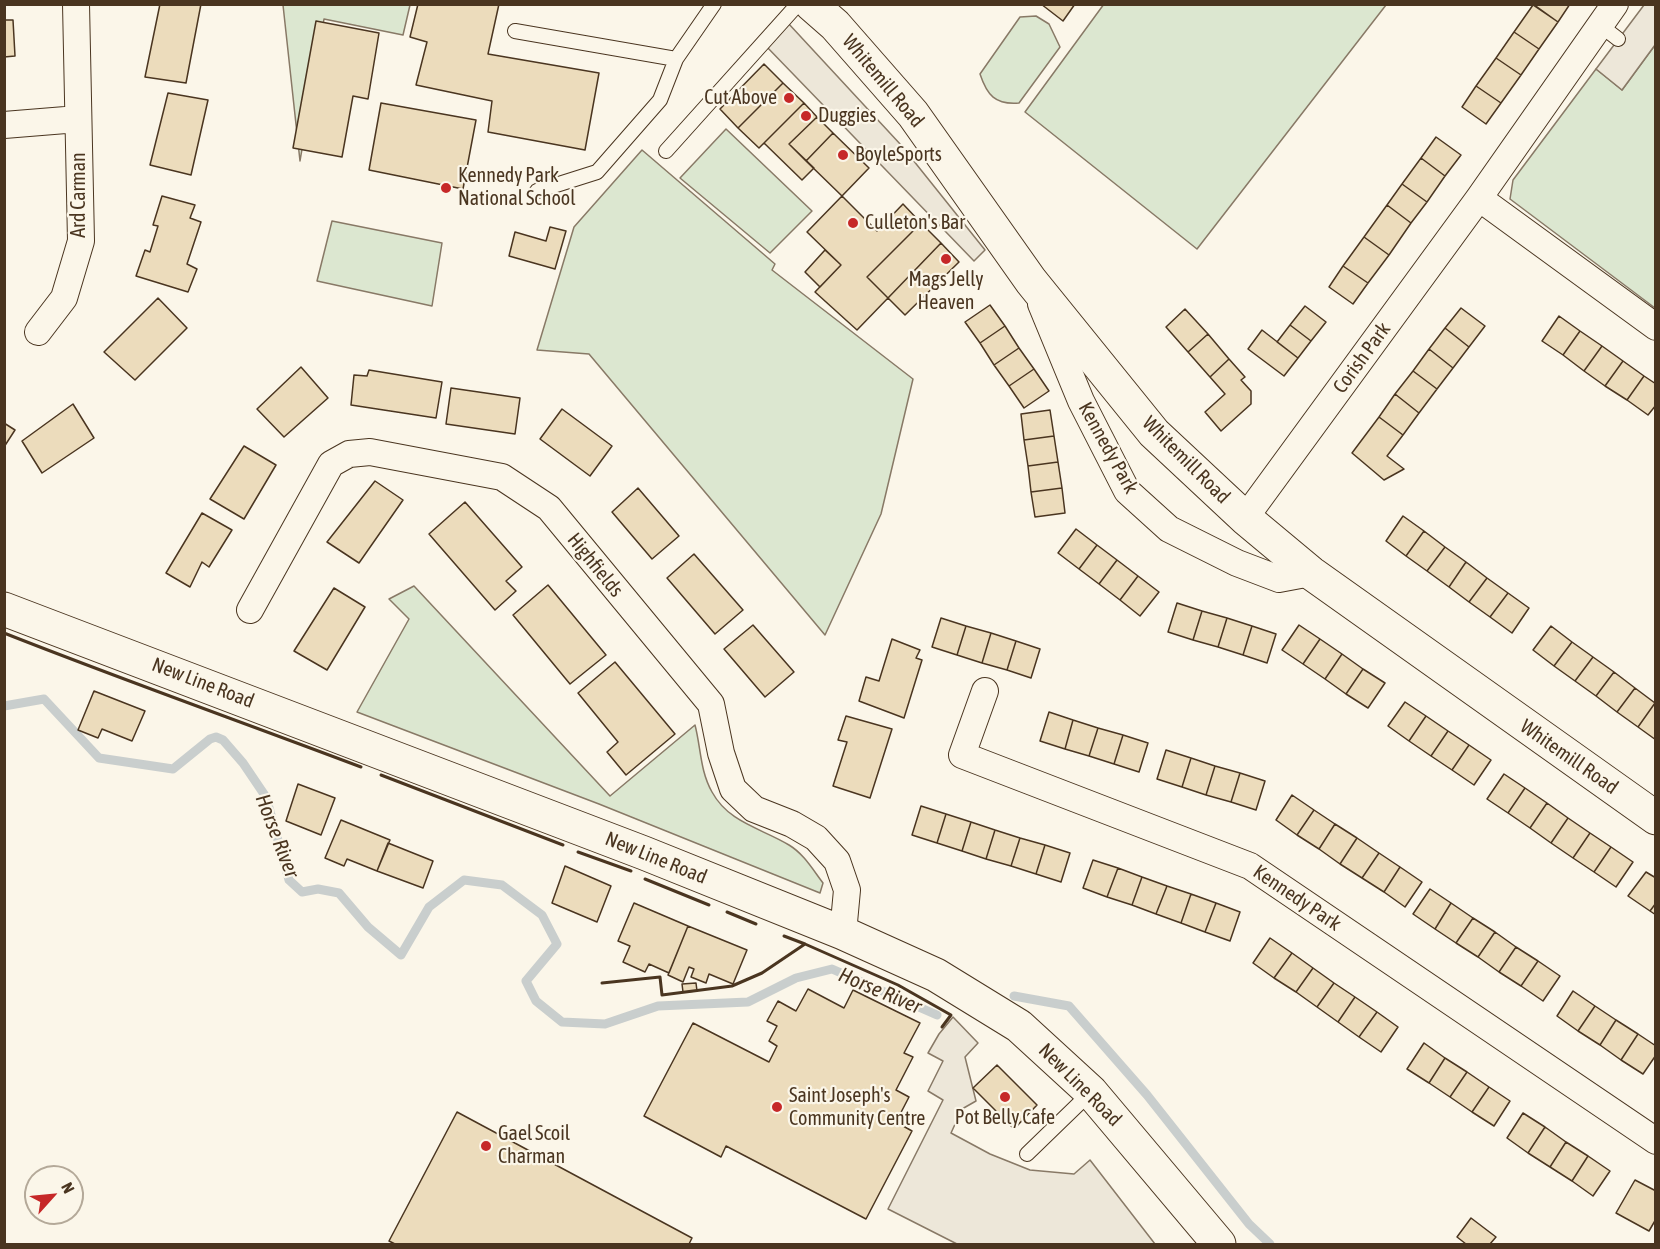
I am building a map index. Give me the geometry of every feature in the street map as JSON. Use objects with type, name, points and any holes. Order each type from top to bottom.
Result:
[{"type":"main road","name":"Whitemill Road","points":[[811,4],[835,25],[913,114],[1031,281],[1154,433],[1245,518],[1311,573],[1656,818]]},
{"type":"main road","name":"New Line Road","points":[[4,609],[634,849],[843,933],[936,975],[1019,1026],[1091,1092],[1219,1245]]},
{"type":"street","name":"Ard Carman","points":[[38,332],[64,298],[81,241],[76,4]]},
{"type":"street","name":"Corish Park","points":[[1245,518],[1479,198],[1609,32],[1615,4]]},
{"type":"street","points":[[4,125],[78,119]]},
{"type":"street","points":[[1479,198],[1656,327]]},
{"type":"street","name":"Kennedy Park","points":[[1031,281],[1081,401],[1127,492],[1169,529],[1237,564],[1279,579],[1311,573]]},
{"type":"street","name":"Highfields","points":[[250,610],[331,464],[349,454],[370,452],[502,477],[549,508],[711,704],[721,753],[732,789],[754,809],[792,824],[816,838],[837,861],[847,890],[843,933]]},
{"type":"street","name":"Kennedy Park","points":[[985,691],[962,755],[1250,866],[1656,1141]]},
{"type":"lane","points":[[537,191],[597,172],[660,100],[676,59],[714,4]]},
{"type":"lane","points":[[666,151],[798,4]]},
{"type":"lane","points":[[515,31],[676,59]]},
{"type":"lane","points":[[1027,1154],[1091,1092]]},
{"type":"green space","points":[[1104,4],[1386,5],[1197,249],[1025,112]]},
{"type":"green space","points":[[283,5],[410,5],[403,35],[324,19],[300,161]]},
{"type":"green space","points":[[1036,16],[1049,24],[1060,47],[1019,103],[998,100],[989,93],[980,74],[1020,17]]},
{"type":"green space","points":[[1655,45],[1655,308],[1510,199],[1513,180],[1596,69],[1622,90]]},
{"type":"green space","points":[[726,129],[812,211],[770,253],[680,178]]},
{"type":"green space","points":[[642,150],[775,264],[772,270],[913,379],[881,514],[825,635],[589,354],[537,350],[574,227]]},
{"type":"green space","points":[[332,221],[442,243],[432,306],[317,281]]},
{"type":"green space","points":[[414,586],[610,796],[695,725],[705,776],[719,802],[736,818],[789,845],[799,853],[823,883],[820,893],[599,804],[357,712],[409,619],[389,599]]},
{"type":"shaded area","points":[[1644,5],[1655,5],[1655,45],[1622,90],[1596,69]]},
{"type":"shaded area","points":[[788,23],[901,145],[985,250],[974,261],[765,45]]},
{"type":"shaded area","points":[[953,1017],[978,1043],[965,1057],[976,1101],[962,1109],[951,1133],[990,1154],[1030,1170],[1074,1174],[1090,1160],[1155,1244],[957,1244],[888,1209],[943,1100],[928,1091],[943,1061],[928,1053],[939,1034]]},
{"type":"building","points":[[160,4],[201,4],[186,83],[145,77]]},
{"type":"building","points":[[418,4],[499,4],[488,54],[599,73],[585,150],[488,132],[492,101],[416,85],[427,42],[410,37]]},
{"type":"building","points":[[1041,4],[1075,4],[1063,21]]},
{"type":"building","points":[[1533,4],[1570,4],[1558,22]]},
{"type":"building","points":[[1533,5],[1558,22],[1539,49],[1514,32]]},
{"type":"building","points":[[4,20],[13,20],[15,56],[4,57]]},
{"type":"building","points":[[316,21],[379,33],[368,99],[353,96],[342,157],[293,148]]},
{"type":"building","points":[[1514,32],[1539,49],[1521,75],[1496,58]]},
{"type":"building","points":[[1496,58],[1521,75],[1501,103],[1476,86]]},
{"type":"building","points":[[764,64],[783,83],[738,128],[720,109]]},
{"type":"building","points":[[783,83],[804,103],[759,148],[738,128]]},
{"type":"building","points":[[1476,86],[1501,103],[1486,124],[1462,107]]},
{"type":"building","points":[[168,93],[208,100],[191,175],[150,165]]},
{"type":"building","points":[[381,103],[476,120],[463,189],[369,170]]},
{"type":"building","points":[[804,103],[817,117],[789,144],[814,168],[802,180],[764,143]]},
{"type":"building","points":[[817,117],[833,133],[806,161],[789,144]]},
{"type":"building","points":[[833,133],[869,168],[842,196],[806,161]]},
{"type":"building","points":[[1436,137],[1461,155],[1445,176],[1421,158]]},
{"type":"building","points":[[1421,158],[1445,176],[1427,202],[1402,184]]},
{"type":"building","points":[[1402,184],[1427,202],[1411,223],[1387,205]]},
{"type":"building","points":[[162,196],[195,205],[190,218],[201,222],[187,264],[197,269],[188,292],[136,276],[145,250],[150,252],[158,226],[153,225]]},
{"type":"building","points":[[842,196],[877,231],[903,204],[921,223],[867,277],[888,298],[857,330],[815,292],[841,265],[807,232]]},
{"type":"building","points":[[1387,205],[1411,223],[1389,255],[1364,237]]},
{"type":"building","points":[[921,223],[941,243],[888,298],[867,277]]},
{"type":"building","points":[[550,227],[566,231],[555,269],[509,256],[515,232],[546,241]]},
{"type":"building","points":[[1364,237],[1389,255],[1368,283],[1343,266]]},
{"type":"building","points":[[941,243],[959,262],[905,315],[888,298]]},
{"type":"building","points":[[825,250],[841,265],[820,287],[805,272]]},
{"type":"building","points":[[1343,266],[1368,283],[1353,304],[1329,287]]},
{"type":"building","points":[[158,298],[187,328],[135,380],[104,352]]},
{"type":"building","points":[[990,305],[1005,326],[980,343],[965,322]]},
{"type":"building","points":[[1305,306],[1326,322],[1311,341],[1290,325]]},
{"type":"building","points":[[1461,308],[1485,326],[1469,347],[1445,328]]},
{"type":"building","points":[[1185,309],[1208,334],[1188,352],[1166,327]]},
{"type":"building","points":[[1559,316],[1580,331],[1563,355],[1542,341]]},
{"type":"building","points":[[1290,325],[1311,341],[1298,358],[1277,342]]},
{"type":"building","points":[[1005,326],[1019,348],[994,365],[980,343]]},
{"type":"building","points":[[1445,328],[1469,347],[1453,368],[1429,349]]},
{"type":"building","points":[[1262,330],[1298,358],[1284,376],[1248,349]]},
{"type":"building","points":[[1580,331],[1602,346],[1584,371],[1563,355]]},
{"type":"building","points":[[1208,334],[1229,359],[1210,377],[1188,352]]},
{"type":"building","points":[[1602,346],[1623,361],[1605,386],[1584,371]]},
{"type":"building","points":[[1019,348],[1034,369],[1009,386],[994,365]]},
{"type":"building","points":[[1429,349],[1453,368],[1437,389],[1413,371]]},
{"type":"building","points":[[1229,359],[1245,377],[1241,380],[1251,391],[1251,404],[1221,431],[1205,412],[1225,394],[1210,377]]},
{"type":"building","points":[[1623,361],[1644,376],[1627,400],[1605,386]]},
{"type":"building","points":[[301,367],[328,398],[284,437],[257,409]]},
{"type":"building","points":[[1034,369],[1049,391],[1024,408],[1009,386]]},
{"type":"building","points":[[369,370],[442,382],[436,418],[351,405],[354,375],[367,376]]},
{"type":"building","points":[[1413,371],[1437,389],[1419,413],[1395,394]]},
{"type":"building","points":[[1644,376],[1656,384],[1656,405],[1648,415],[1627,400]]},
{"type":"building","points":[[451,388],[520,398],[515,434],[446,424]]},
{"type":"building","points":[[1395,394],[1419,413],[1403,435],[1379,417]]},
{"type":"building","points":[[73,404],[94,438],[42,473],[22,441]]},
{"type":"building","points":[[562,409],[612,446],[590,476],[540,439]]},
{"type":"building","points":[[1050,410],[1054,436],[1024,440],[1021,414]]},
{"type":"building","points":[[1379,417],[1403,435],[1387,456],[1404,469],[1384,480],[1352,453]]},
{"type":"building","points":[[4,423],[15,430],[4,447]]},
{"type":"building","points":[[1054,436],[1058,462],[1028,466],[1024,440]]},
{"type":"building","points":[[244,446],[276,465],[244,519],[210,499]]},
{"type":"building","points":[[1058,462],[1062,488],[1031,492],[1028,466]]},
{"type":"building","points":[[375,481],[403,500],[359,563],[327,542]]},
{"type":"building","points":[[638,488],[679,536],[652,559],[612,512]]},
{"type":"building","points":[[1062,488],[1065,513],[1035,517],[1031,492]]},
{"type":"building","points":[[465,502],[522,567],[506,581],[516,591],[495,610],[429,534]]},
{"type":"building","points":[[202,513],[232,530],[209,567],[202,562],[190,587],[166,573]]},
{"type":"building","points":[[1403,516],[1424,531],[1406,556],[1386,541]]},
{"type":"building","points":[[1076,529],[1097,545],[1079,569],[1058,553]]},
{"type":"building","points":[[1424,531],[1445,547],[1427,571],[1406,556]]},
{"type":"building","points":[[1097,545],[1117,560],[1099,584],[1079,569]]},
{"type":"building","points":[[1445,547],[1466,562],[1449,587],[1427,571]]},
{"type":"building","points":[[694,554],[743,610],[715,634],[667,578]]},
{"type":"building","points":[[1117,560],[1138,576],[1120,600],[1099,584]]},
{"type":"building","points":[[1466,562],[1487,578],[1469,602],[1449,587]]},
{"type":"building","points":[[1138,576],[1159,592],[1140,616],[1120,600]]},
{"type":"building","points":[[1487,578],[1508,593],[1490,617],[1469,602]]},
{"type":"building","points":[[548,585],[606,655],[570,684],[513,615]]},
{"type":"building","points":[[334,588],[365,607],[327,670],[294,651]]},
{"type":"building","points":[[1508,593],[1529,608],[1512,633],[1490,617]]},
{"type":"building","points":[[1177,603],[1202,611],[1193,640],[1168,632]]},
{"type":"building","points":[[1202,611],[1227,618],[1218,647],[1193,640]]},
{"type":"building","points":[[941,618],[966,626],[957,655],[932,647]]},
{"type":"building","points":[[1227,618],[1252,626],[1243,655],[1218,647]]},
{"type":"building","points":[[753,625],[794,672],[765,697],[724,649]]},
{"type":"building","points":[[1299,625],[1320,639],[1303,664],[1282,650]]},
{"type":"building","points":[[966,626],[991,633],[982,663],[957,655]]},
{"type":"building","points":[[1252,626],[1276,634],[1267,663],[1243,655]]},
{"type":"building","points":[[1551,626],[1572,642],[1554,666],[1533,650]]},
{"type":"building","points":[[991,633],[1016,641],[1007,670],[982,663]]},
{"type":"building","points":[[892,639],[920,650],[916,658],[922,660],[904,718],[859,701],[866,677],[879,681]]},
{"type":"building","points":[[1320,639],[1342,654],[1325,679],[1303,664]]},
{"type":"building","points":[[1016,641],[1040,649],[1031,678],[1007,670]]},
{"type":"building","points":[[1572,642],[1593,657],[1575,681],[1554,666]]},
{"type":"building","points":[[1342,654],[1363,669],[1346,694],[1325,679]]},
{"type":"building","points":[[1593,657],[1614,672],[1596,696],[1575,681]]},
{"type":"building","points":[[615,662],[675,734],[626,775],[607,752],[618,742],[578,693]]},
{"type":"building","points":[[1363,669],[1385,683],[1368,708],[1346,694]]},
{"type":"building","points":[[1614,672],[1635,688],[1617,712],[1596,696]]},
{"type":"building","points":[[1635,688],[1655,703],[1638,727],[1617,712]]},
{"type":"building","points":[[94,691],[145,711],[132,741],[102,729],[98,738],[78,730]]},
{"type":"building","points":[[1405,702],[1426,716],[1409,741],[1388,726]]},
{"type":"building","points":[[1656,703],[1656,740],[1638,727]]},
{"type":"building","points":[[1049,712],[1073,720],[1065,749],[1040,741]]},
{"type":"building","points":[[846,716],[892,729],[870,798],[833,786],[847,742],[838,740]]},
{"type":"building","points":[[1426,716],[1448,731],[1431,756],[1409,741]]},
{"type":"building","points":[[1073,720],[1098,728],[1089,756],[1065,749]]},
{"type":"building","points":[[1098,728],[1123,735],[1114,764],[1089,756]]},
{"type":"building","points":[[1448,731],[1469,745],[1452,770],[1431,756]]},
{"type":"building","points":[[1123,735],[1148,743],[1139,772],[1114,764]]},
{"type":"building","points":[[1469,745],[1491,760],[1474,785],[1452,770]]},
{"type":"building","points":[[1166,750],[1191,758],[1182,787],[1157,779]]},
{"type":"building","points":[[1191,758],[1215,766],[1206,795],[1182,787]]},
{"type":"building","points":[[1215,766],[1240,773],[1231,802],[1206,795]]},
{"type":"building","points":[[1240,773],[1265,781],[1256,810],[1231,802]]},
{"type":"building","points":[[1504,774],[1525,788],[1508,813],[1487,799]]},
{"type":"building","points":[[298,784],[335,798],[321,835],[286,821]]},
{"type":"building","points":[[1525,788],[1547,803],[1530,828],[1508,813]]},
{"type":"building","points":[[1292,795],[1314,810],[1297,835],[1276,820]]},
{"type":"building","points":[[1547,803],[1568,818],[1551,843],[1530,828]]},
{"type":"building","points":[[921,806],[946,814],[937,843],[912,835]]},
{"type":"building","points":[[1314,810],[1335,824],[1319,849],[1297,835]]},
{"type":"building","points":[[946,814],[971,822],[962,851],[937,843]]},
{"type":"building","points":[[1568,818],[1590,833],[1573,858],[1551,843]]},
{"type":"building","points":[[341,820],[390,840],[377,871],[347,859],[344,866],[325,858]]},
{"type":"building","points":[[971,822],[995,830],[986,859],[962,851]]},
{"type":"building","points":[[1335,824],[1357,838],[1340,864],[1319,849]]},
{"type":"building","points":[[995,830],[1020,838],[1011,866],[986,859]]},
{"type":"building","points":[[1590,833],[1611,847],[1594,872],[1573,858]]},
{"type":"building","points":[[1020,838],[1045,845],[1036,874],[1011,866]]},
{"type":"building","points":[[1357,838],[1379,853],[1362,878],[1340,864]]},
{"type":"building","points":[[388,843],[433,861],[423,888],[377,871]]},
{"type":"building","points":[[1045,845],[1070,853],[1061,882],[1036,874]]},
{"type":"building","points":[[1611,847],[1633,862],[1616,887],[1594,872]]},
{"type":"building","points":[[1379,853],[1400,867],[1384,892],[1362,878]]},
{"type":"building","points":[[1093,860],[1118,868],[1107,897],[1083,888]]},
{"type":"building","points":[[565,866],[611,886],[597,922],[552,903]]},
{"type":"building","points":[[1400,867],[1422,882],[1405,907],[1384,892]]},
{"type":"building","points":[[1118,868],[1142,877],[1132,905],[1107,897]]},
{"type":"building","points":[[1646,872],[1656,878],[1656,903],[1650,911],[1628,896]]},
{"type":"building","points":[[1142,877],[1167,886],[1156,914],[1132,905]]},
{"type":"building","points":[[1167,886],[1191,894],[1181,923],[1156,914]]},
{"type":"building","points":[[1430,889],[1451,903],[1435,929],[1413,914]]},
{"type":"building","points":[[1191,894],[1216,903],[1205,932],[1181,923]]},
{"type":"building","points":[[634,903],[688,926],[669,973],[649,964],[645,972],[623,962],[630,946],[618,941]]},
{"type":"building","points":[[1216,903],[1240,912],[1230,941],[1205,932]]},
{"type":"building","points":[[1451,903],[1473,918],[1456,943],[1435,929]]},
{"type":"building","points":[[1656,903],[1656,915],[1650,911]]},
{"type":"building","points":[[1473,918],[1495,932],[1478,957],[1456,943]]},
{"type":"building","points":[[688,926],[747,950],[733,984],[709,974],[706,983],[691,977],[694,969],[689,967],[683,982],[668,975]]},
{"type":"building","points":[[1495,932],[1516,947],[1499,972],[1478,957]]},
{"type":"building","points":[[1270,938],[1292,953],[1274,978],[1253,963]]},
{"type":"building","points":[[1516,947],[1538,961],[1521,986],[1499,972]]},
{"type":"building","points":[[1292,953],[1313,968],[1296,992],[1274,978]]},
{"type":"building","points":[[1538,961],[1560,976],[1543,1001],[1521,986]]},
{"type":"building","points":[[1313,968],[1334,983],[1317,1007],[1296,992]]},
{"type":"building","points":[[696,983],[697,991],[683,992],[682,984]]},
{"type":"building","points":[[1334,983],[1355,997],[1338,1022],[1317,1007]]},
{"type":"building","name":"Saint Joseph's Community Centre","points":[[808,989],[844,1008],[853,990],[920,1023],[904,1053],[913,1057],[896,1090],[909,1097],[896,1122],[912,1131],[866,1219],[726,1146],[721,1157],[644,1116],[693,1023],[769,1062],[777,1046],[769,1041],[777,1026],[767,1021],[778,1001],[796,1011]]},
{"type":"building","points":[[1573,991],[1595,1006],[1578,1031],[1557,1016]]},
{"type":"building","points":[[1355,997],[1377,1012],[1359,1037],[1338,1022]]},
{"type":"building","points":[[1595,1006],[1616,1020],[1600,1045],[1578,1031]]},
{"type":"building","points":[[1377,1012],[1398,1027],[1381,1052],[1359,1037]]},
{"type":"building","points":[[1616,1020],[1638,1034],[1621,1060],[1600,1045]]},
{"type":"building","points":[[1638,1034],[1656,1046],[1656,1055],[1643,1074],[1621,1060]]},
{"type":"building","points":[[1424,1043],[1445,1058],[1429,1083],[1407,1069]]},
{"type":"building","points":[[1445,1058],[1467,1072],[1450,1097],[1429,1083]]},
{"type":"building","name":"Pot Belly Cafe","points":[[997,1065],[1037,1105],[1014,1129],[973,1088]]},
{"type":"building","points":[[1467,1072],[1489,1087],[1472,1112],[1450,1097]]},
{"type":"building","points":[[1489,1087],[1510,1101],[1494,1126],[1472,1112]]},
{"type":"building","points":[[457,1112],[692,1238],[689,1244],[395,1244],[389,1241]]},
{"type":"building","points":[[1523,1113],[1545,1127],[1528,1153],[1507,1138]]},
{"type":"building","points":[[1545,1127],[1566,1142],[1550,1167],[1528,1153]]},
{"type":"building","points":[[1566,1142],[1588,1156],[1572,1181],[1550,1167]]},
{"type":"building","points":[[1588,1156],[1610,1171],[1593,1196],[1572,1181]]},
{"type":"building","points":[[1635,1180],[1656,1191],[1656,1219],[1649,1231],[1616,1213]]},
{"type":"building","points":[[1471,1218],[1496,1237],[1490,1244],[1466,1244],[1457,1237]]},
{"type":"waterway","name":"Horse River","points":[[4,706],[44,699],[99,758],[173,769],[210,739],[216,737],[223,740],[243,763],[266,797],[289,880],[302,892],[318,889],[339,893],[368,927],[401,955],[429,907],[464,880],[502,885],[542,915],[557,944],[526,981],[536,1001],[562,1022],[605,1024],[658,1006],[748,1002],[796,978],[832,969],[937,1015]]},
{"type":"waterway","name":"Horse River","points":[[1014,996],[1069,1006],[1147,1095],[1249,1224],[1270,1244]]},
{"type":"wall","points":[[4,633],[361,767]]},
{"type":"wall","points":[[381,775],[563,845]]},
{"type":"wall","points":[[578,852],[631,871]]},
{"type":"wall","points":[[645,879],[709,905]]},
{"type":"wall","points":[[727,912],[756,924]]},
{"type":"wall","points":[[602,983],[660,977],[662,995],[732,986],[762,973],[805,944],[784,936]]},
{"type":"wall","points":[[805,944],[898,985],[951,1015],[942,1027]]},
{"type":"place","name":"Cut Above","points":[[789,98]]},
{"type":"place","name":"Duggies","points":[[806,116]]},
{"type":"place","name":"BoyleSports","points":[[843,155]]},
{"type":"place","name":"Kennedy Park National School","points":[[446,188]]},
{"type":"place","name":"Culleton's Bar","points":[[853,223]]},
{"type":"place","name":"Mags Jelly Heaven","points":[[946,259]]},
{"type":"place","name":"Pot Belly Cafe","points":[[1005,1097]]},
{"type":"place","name":"Saint Joseph's Community Centre","points":[[777,1107]]},
{"type":"place","name":"Gael Scoil Charman","points":[[486,1146]]}]
